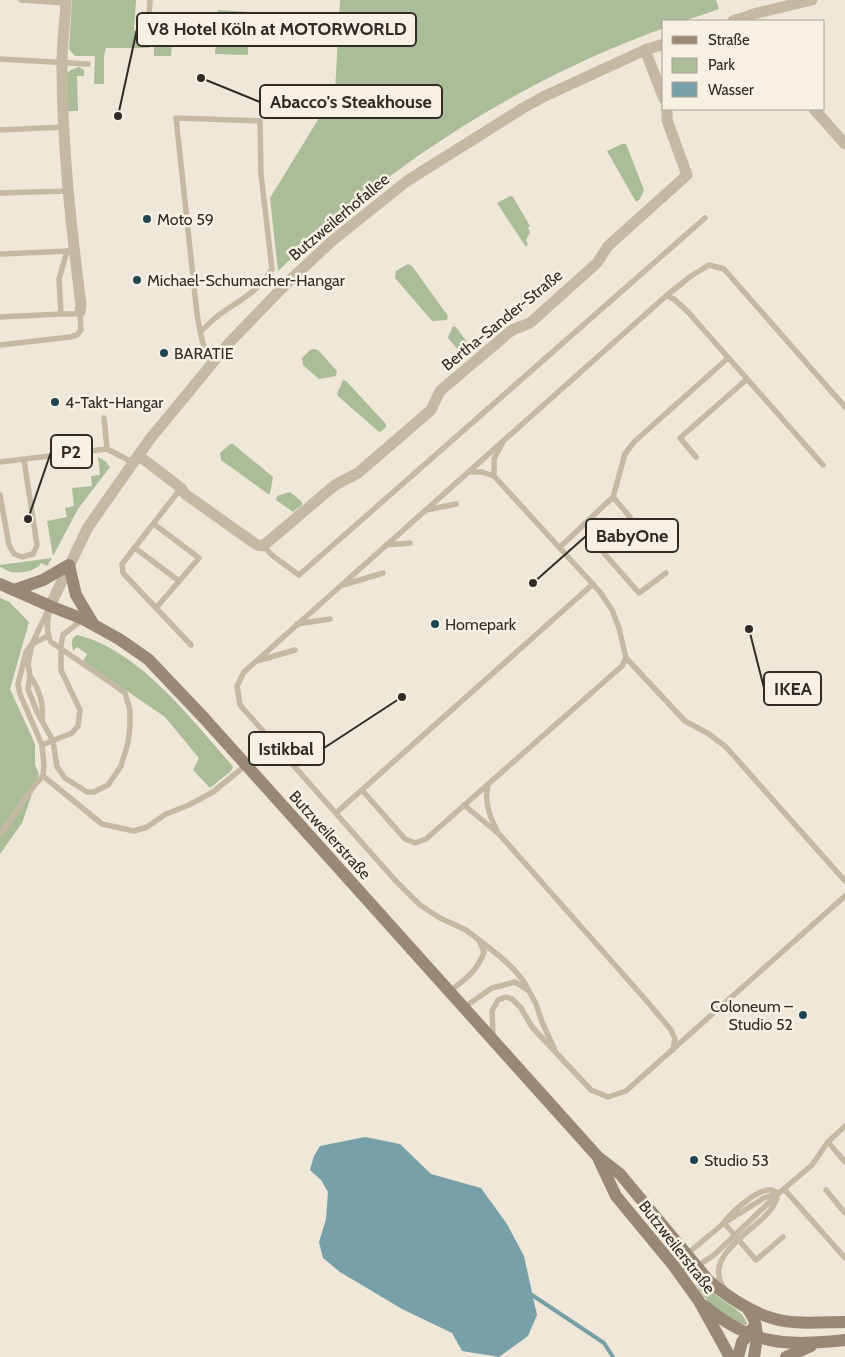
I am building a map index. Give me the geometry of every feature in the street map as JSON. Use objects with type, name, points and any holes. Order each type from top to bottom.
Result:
[{"type":"street","points":[[739,20],[758,17],[812,0]]},
{"type":"street","points":[[66,1],[62,63],[63,127],[70,251],[81,305],[80,312]]},
{"type":"street","name":"Butzweilerhofallee","points":[[50,606],[88,526],[135,459],[235,337],[288,282],[332,241],[407,181],[475,137],[545,96],[645,50],[662,45]]},
{"type":"street","points":[[645,50],[662,95]]},
{"type":"street","name":"Bertha-Sander-Straße","points":[[263,546],[335,485],[358,473],[431,410],[440,391],[512,330],[530,323],[597,263],[608,246],[687,175],[667,120],[667,110]]},
{"type":"street","points":[[815,110],[845,144]]},
{"type":"street","points":[[135,459],[181,488],[185,494],[256,545],[263,546]]},
{"type":"street","points":[[14,590],[43,580],[69,565],[76,595],[89,622]]},
{"type":"street","name":"Butzweilerstraße","points":[[0,584],[89,622],[119,639],[148,659],[180,691],[598,1157],[620,1174],[708,1280],[731,1297],[773,1319]]},
{"type":"street","name":"Butzweilerstraße","points":[[598,1157],[616,1196],[700,1301],[730,1357]]},
{"type":"street","points":[[700,1301],[716,1315],[754,1332],[788,1343],[845,1340]]},
{"type":"street","name":"Butzweilerstraße","points":[[744,1304],[754,1316],[754,1332]]},
{"type":"street","points":[[738,1357],[742,1342],[773,1319],[845,1322]]},
{"type":"street","points":[[754,1332],[754,1357]]},
{"type":"street","points":[[786,1357],[823,1342]]},
{"type":"lane","points":[[21,0],[66,1]]},
{"type":"lane","points":[[148,34],[150,0]]},
{"type":"lane","points":[[0,60],[88,64]]},
{"type":"lane","points":[[200,331],[218,316],[247,297],[267,278],[272,269],[261,174],[260,121],[176,118],[196,305],[200,331],[206,355],[213,362]]},
{"type":"lane","points":[[0,130],[63,127]]},
{"type":"lane","points":[[0,193],[67,191]]},
{"type":"lane","points":[[263,546],[273,556],[299,575],[704,218]]},
{"type":"lane","points":[[0,254],[70,251],[59,279],[61,314]]},
{"type":"lane","points":[[556,1053],[536,1004],[524,981],[500,956],[466,930],[440,918],[420,904],[394,879],[240,705],[237,686],[244,672],[297,624],[666,296],[691,276],[709,266],[724,269],[845,407]]},
{"type":"lane","points":[[666,296],[674,299],[688,312],[823,466]]},
{"type":"lane","points":[[0,317],[74,314],[80,312],[81,330],[77,335],[0,345]]},
{"type":"lane","points":[[560,547],[613,497],[625,454],[634,442],[728,358]]},
{"type":"lane","points":[[696,457],[680,438],[747,379]]},
{"type":"lane","points":[[104,418],[107,449]]},
{"type":"lane","points":[[494,476],[494,459],[504,440]]},
{"type":"lane","points":[[0,462],[107,449],[135,459]]},
{"type":"lane","points":[[0,495],[9,545],[14,554],[22,557],[34,554],[37,545],[24,460]]},
{"type":"lane","points":[[468,472],[482,472],[494,476],[560,547],[593,584],[612,610],[619,628],[626,658],[685,721],[709,734],[726,747],[845,881]]},
{"type":"lane","points":[[181,488],[122,564],[123,573],[191,644]]},
{"type":"lane","points":[[613,497],[630,517]]},
{"type":"lane","points":[[424,511],[456,504]]},
{"type":"lane","points":[[154,524],[199,558],[156,608]]},
{"type":"lane","points":[[628,530],[603,552],[639,593],[666,573]]},
{"type":"lane","points":[[386,546],[410,544]]},
{"type":"lane","points":[[135,548],[179,581]]},
{"type":"lane","points":[[341,585],[383,574]]},
{"type":"lane","points":[[336,813],[593,584]]},
{"type":"lane","points":[[32,644],[28,664],[30,676],[28,689],[53,741],[57,767],[65,778],[87,792],[94,792],[108,785],[121,766],[128,743],[130,710],[125,694],[51,642],[47,629],[50,606]]},
{"type":"lane","points":[[0,835],[43,776],[42,745],[27,712],[18,684],[26,652],[32,644],[50,606]]},
{"type":"lane","points":[[297,624],[330,619]]},
{"type":"lane","points":[[42,745],[72,733],[78,726],[80,710],[61,670],[61,640],[64,635],[89,622]]},
{"type":"lane","points":[[32,644],[48,636]]},
{"type":"lane","points":[[255,662],[295,650]]},
{"type":"lane","points":[[362,790],[405,839],[416,843],[426,839],[617,670],[626,658]]},
{"type":"lane","points":[[43,776],[102,824],[134,831],[148,828],[166,814],[213,792],[246,765]]},
{"type":"lane","points":[[488,784],[486,792],[490,819],[499,834]]},
{"type":"lane","points":[[464,805],[499,834],[625,976],[671,1030],[675,1039],[673,1050]]},
{"type":"lane","points":[[494,1043],[492,1010],[498,1000],[506,997],[512,999],[521,1008],[532,1027],[591,1090],[608,1096],[626,1091],[845,896]]},
{"type":"lane","points":[[449,992],[469,976],[479,964],[484,952],[479,940]]},
{"type":"lane","points":[[463,1008],[492,988],[515,982],[529,991]]},
{"type":"lane","points":[[731,1297],[721,1284],[719,1271],[720,1262],[726,1252],[782,1191],[812,1165],[828,1142],[845,1126]]},
{"type":"lane","points":[[828,1142],[845,1162]]},
{"type":"lane","points":[[826,1190],[845,1213]]},
{"type":"lane","points":[[678,1272],[681,1262],[686,1255],[724,1223],[764,1198],[782,1191]]},
{"type":"lane","points":[[782,1191],[845,1258]]},
{"type":"lane","points":[[724,1223],[756,1260],[783,1237]]},
{"type":"lane","points":[[678,1272],[696,1267],[737,1238]]},
{"type":"green space","points":[[72,0],[136,0],[134,31],[143,31],[143,38],[149,39],[149,48],[106,48],[104,56],[104,84],[94,84],[95,56],[75,56],[69,49]]},
{"type":"green space","points":[[340,0],[716,0],[719,9],[687,20],[662,20],[662,29],[558,73],[458,129],[364,196],[320,232],[278,271],[270,198],[335,92]]},
{"type":"green space","points":[[218,10],[250,12],[249,36],[216,35]]},
{"type":"green space","points":[[154,39],[172,40],[171,56],[154,56]]},
{"type":"green space","points":[[216,42],[248,44],[248,55],[215,54]]},
{"type":"green space","points":[[79,67],[84,70],[84,76],[77,76],[78,111],[68,111],[67,73]]},
{"type":"green space","points":[[626,144],[644,190],[640,199],[636,202],[607,151]]},
{"type":"green space","points":[[510,196],[513,197],[530,226],[528,228],[530,232],[526,240],[528,244],[526,247],[497,203]]},
{"type":"green space","points":[[408,264],[412,266],[448,316],[447,320],[432,321],[395,278],[396,271]]},
{"type":"green space","points":[[453,326],[456,327],[473,350],[473,353],[466,358],[448,338]]},
{"type":"green space","points":[[310,350],[318,350],[337,371],[336,376],[319,379],[303,365],[302,358]]},
{"type":"green space","points":[[343,380],[386,424],[382,431],[379,432],[338,396],[337,394]]},
{"type":"green space","points":[[230,444],[233,444],[273,477],[270,494],[221,460],[220,453]]},
{"type":"green space","points":[[98,457],[110,467],[78,509],[53,556],[47,521],[67,517],[65,508],[74,506],[72,488],[92,486],[91,476],[100,475]]},
{"type":"green space","points":[[290,492],[302,502],[302,505],[293,512],[276,500],[277,496]]},
{"type":"green space","points":[[52,558],[47,566],[41,563],[32,570],[23,572],[15,573],[0,567],[0,565]]},
{"type":"green space","points":[[0,598],[9,602],[29,622],[10,689],[35,744],[35,765],[39,774],[22,823],[0,854]]},
{"type":"green space","points":[[77,635],[99,643],[121,655],[142,670],[199,727],[231,764],[233,767],[231,771],[210,788],[193,770],[199,758],[165,717],[83,661],[87,654],[77,647],[73,651],[72,640]]},
{"type":"green space","points":[[693,1275],[696,1275],[716,1295],[739,1312],[746,1320],[747,1325],[732,1319],[706,1299],[699,1291]]},
{"type":"water","points":[[365,1137],[400,1144],[431,1174],[481,1188],[507,1224],[524,1256],[537,1315],[528,1336],[499,1357],[462,1351],[452,1333],[402,1309],[340,1272],[323,1258],[319,1242],[326,1219],[328,1192],[321,1180],[310,1170],[314,1156],[320,1146]]},
{"type":"waterway","points":[[532,1295],[604,1343],[613,1357]]},
{"type":"place","name":"Abacco's Steakhouse","points":[[201,78]]},
{"type":"place","name":"V8 Hotel Köln at MOTORWORLD","points":[[118,116]]},
{"type":"place","name":"Moto 59","points":[[147,219]]},
{"type":"place","name":"Michael-Schumacher-Hangar","points":[[137,280]]},
{"type":"place","name":"BARATIE","points":[[164,353]]},
{"type":"place","name":"4-Takt-Hangar","points":[[55,402]]},
{"type":"place","name":"P2","points":[[28,519]]},
{"type":"place","name":"BabyOne","points":[[533,583]]},
{"type":"place","name":"Homepark","points":[[435,624]]},
{"type":"place","name":"IKEA","points":[[749,629]]},
{"type":"place","name":"Istikbal","points":[[402,697]]},
{"type":"place","name":"Coloneum – Studio 52","points":[[803,1015]]},
{"type":"place","name":"Studio 53","points":[[694,1160]]}]
